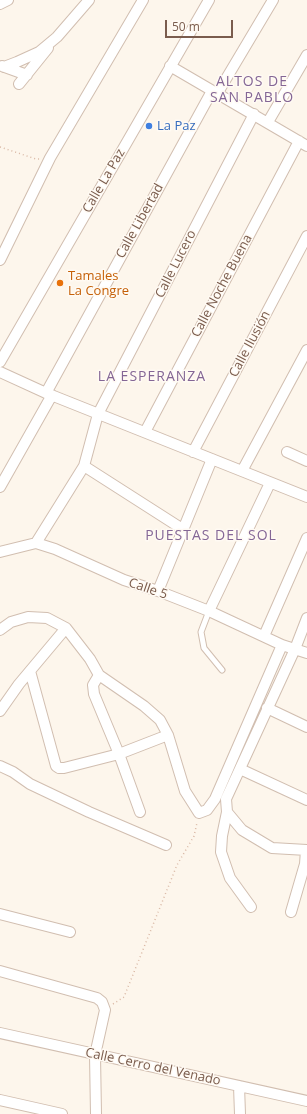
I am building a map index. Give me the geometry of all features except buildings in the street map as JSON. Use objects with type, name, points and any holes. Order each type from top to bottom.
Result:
[{"type":"street","points":[[0,4],[8,0]]},
{"type":"street","points":[[0,260],[50,158],[143,0]]},
{"type":"street","name":"Calle La Paz","points":[[0,362],[209,0]]},
{"type":"street","name":"Calle Libertad","points":[[0,487],[49,394],[214,92],[273,0]]},
{"type":"street","points":[[19,84],[87,1]]},
{"type":"street","points":[[2,66],[17,62],[39,52],[57,37]]},
{"type":"street","points":[[268,122],[307,55]]},
{"type":"street","points":[[2,66],[27,75]]},
{"type":"street","points":[[170,66],[303,143]]},
{"type":"street","name":"Calle Lucero","points":[[36,543],[84,466],[98,414],[254,114]]},
{"type":"street","name":"Calle Noche Buena","points":[[145,432],[303,143]]},
{"type":"street","name":"Calle Ilusión","points":[[193,452],[307,236]]},
{"type":"street","points":[[242,471],[307,350]]},
{"type":"street","points":[[1,375],[307,497]]},
{"type":"street","points":[[287,452],[307,461]]},
{"type":"street","points":[[158,591],[212,459]]},
{"type":"street","points":[[84,466],[184,530]]},
{"type":"street","points":[[209,611],[270,483]]},
{"type":"street","points":[[264,636],[307,538]]},
{"type":"street","points":[[0,552],[36,543]]},
{"type":"street","name":"Calle 5","points":[[36,543],[55,549],[124,580],[158,591],[209,611],[282,645],[307,653]]},
{"type":"street","points":[[0,630],[11,622],[28,617],[47,618],[66,628],[90,659],[99,675],[144,706],[160,720],[168,735],[185,791],[199,813],[207,810],[215,799],[282,645]]},
{"type":"street","points":[[251,907],[230,878],[221,852],[222,836],[227,812],[226,799],[295,649],[307,618]]},
{"type":"street","points":[[0,711],[19,684],[66,628]]},
{"type":"street","points":[[30,671],[56,766],[64,768],[119,754],[168,735]]},
{"type":"street","points":[[99,675],[94,685],[94,694],[119,754],[140,812]]},
{"type":"street","points":[[267,708],[307,727]]},
{"type":"street","points":[[0,766],[13,772],[30,784],[89,812],[166,845]]},
{"type":"street","points":[[240,769],[307,800]]},
{"type":"street","points":[[227,812],[242,830],[272,848],[307,850],[305,864],[291,912]]},
{"type":"street","points":[[0,914],[70,932]]},
{"type":"street","points":[[0,971],[97,998],[102,1002],[106,1010],[95,1055],[96,1114]]},
{"type":"street","name":"Calle Cerro del Venado","points":[[0,1033],[307,1101]]},
{"type":"street","points":[[239,1086],[240,1114]]},
{"type":"street","points":[[0,1100],[62,1114]]},
{"type":"lane","points":[[209,611],[201,632],[204,648],[222,670]]},
{"type":"path","points":[[0,147],[36,159],[50,158]]},
{"type":"path","points":[[106,1010],[124,997],[178,865],[194,836],[199,813]]},
{"type":"place","name":"La Paz","points":[[149,126]]},
{"type":"place","name":"Tamales La Congre","points":[[60,283]]},
{"type":"district","name":"ALTOS DE SAN PABLO","points":[[252,90]]},
{"type":"district","name":"LA ESPERANZA","points":[[152,377]]},
{"type":"district","name":"PUESTAS DEL SOL","points":[[211,536]]}]
